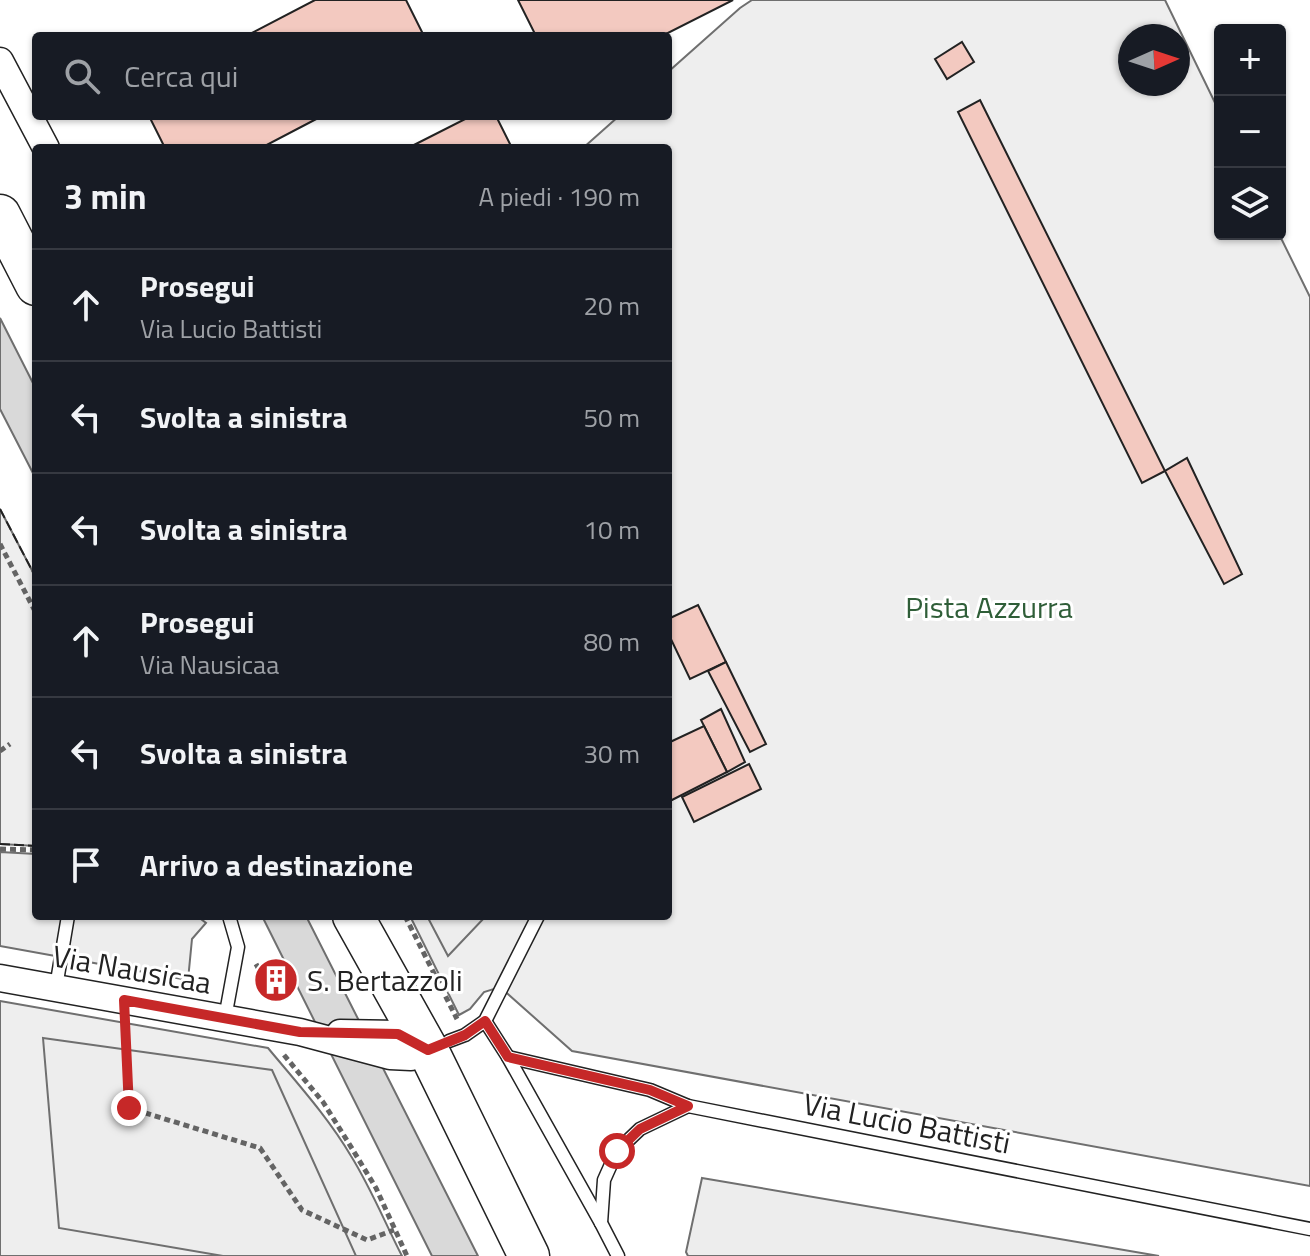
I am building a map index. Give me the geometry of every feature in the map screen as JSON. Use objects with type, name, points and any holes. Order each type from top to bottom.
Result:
[{"type":"main road","points":[[0,215],[32,277]]},
{"type":"main road","points":[[356,920],[381,949],[543,1256]]},
{"type":"main road","points":[[381,949],[434,1046],[559,1256]]},
{"type":"main road","points":[[434,1046],[529,1256]]},
{"type":"street","points":[[0,61],[44,144]]},
{"type":"street","points":[[373,1033],[385,1016],[389,1000],[381,949]]},
{"type":"street","name":"Via Nausicaa","points":[[0,978],[300,1032],[434,1046]]},
{"type":"street","name":"Via Nausicaa","points":[[300,1032],[398,1034],[434,1046]]},
{"type":"lane","points":[[56,987],[67,920]]},
{"type":"lane","points":[[225,1018],[238,947],[230,920]]},
{"type":"lane","points":[[434,1046],[485,1021],[536,920]]},
{"type":"lane","points":[[485,1021],[618,1256]]},
{"type":"lane","name":"Via Lucio Battisti","points":[[508,1057],[650,1090],[688,1106],[1310,1229]]},
{"type":"lane","points":[[601,1223],[604,1180],[617,1151],[640,1129],[688,1106]]},
{"type":"path","points":[[0,544],[32,605]]},
{"type":"path","points":[[0,751],[10,744]]},
{"type":"path","points":[[0,849],[32,850]]},
{"type":"path","points":[[406,920],[434,1046]]},
{"type":"path","points":[[124,1000],[129,1108],[260,1148],[302,1210],[367,1240],[394,1230]]},
{"type":"path","points":[[262,1025],[323,1102],[376,1188],[407,1256]]},
{"type":"green space","name":"Pista Azzurra","points":[[752,0],[1165,0],[1177,24],[1118,24],[1118,96],[1190,96],[1190,51],[1214,101],[1214,240],[1282,240],[1310,297],[1310,1186],[572,1051],[500,987],[484,992],[470,1009],[459,1015],[412,920],[672,920],[672,144],[588,144],[614,120],[672,120],[672,68]]},
{"type":"green space","points":[[0,509],[32,570],[32,846],[0,844]]},
{"type":"green space","points":[[0,1001],[268,1048],[312,1100],[342,1142],[365,1180],[402,1256],[0,1256]]},
{"type":"shaded area","points":[[0,318],[32,381],[32,471],[0,409]]},
{"type":"shaded area","points":[[0,852],[32,854],[32,920],[202,920],[206,923],[192,939],[188,980],[0,946]]},
{"type":"shaded area","points":[[264,920],[308,920],[478,1256],[432,1256]]},
{"type":"shaded area","points":[[429,920],[482,920],[448,956]]},
{"type":"shaded area","points":[[43,1038],[272,1070],[356,1256],[223,1256],[59,1228]]},
{"type":"shaded area","points":[[702,1178],[1159,1256],[688,1256],[686,1252]]},
{"type":"building","points":[[315,0],[406,0],[422,32],[254,32]]},
{"type":"building","points":[[518,0],[733,0],[670,32],[534,32]]},
{"type":"building","points":[[962,42],[974,62],[947,79],[935,59]]},
{"type":"building","points":[[980,100],[1165,471],[1142,483],[958,112]]},
{"type":"building","points":[[151,120],[314,120],[269,144],[163,144]]},
{"type":"building","points":[[463,120],[498,120],[510,144],[416,144]]},
{"type":"building","points":[[1187,458],[1242,574],[1224,584],[1165,471]]},
{"type":"building","points":[[698,605],[726,662],[690,679],[672,641],[672,617]]},
{"type":"building","points":[[726,662],[766,744],[750,752],[708,671]]},
{"type":"building","points":[[721,709],[745,762],[727,772],[701,720]]},
{"type":"building","points":[[704,726],[727,772],[672,800],[672,741]]},
{"type":"building","points":[[749,764],[761,789],[694,822],[682,797]]},
{"type":"fence","points":[[0,509],[32,570]]},
{"type":"fence","points":[[0,844],[32,846]]},
{"type":"place","name":"S. Bertazzoli","points":[[276,980]]},
{"type":"route","points":[[129,1108],[124,1000],[300,1032],[398,1034],[428,1050],[465,1035],[485,1021],[508,1057],[650,1090],[688,1106],[640,1129],[617,1151]]}]
